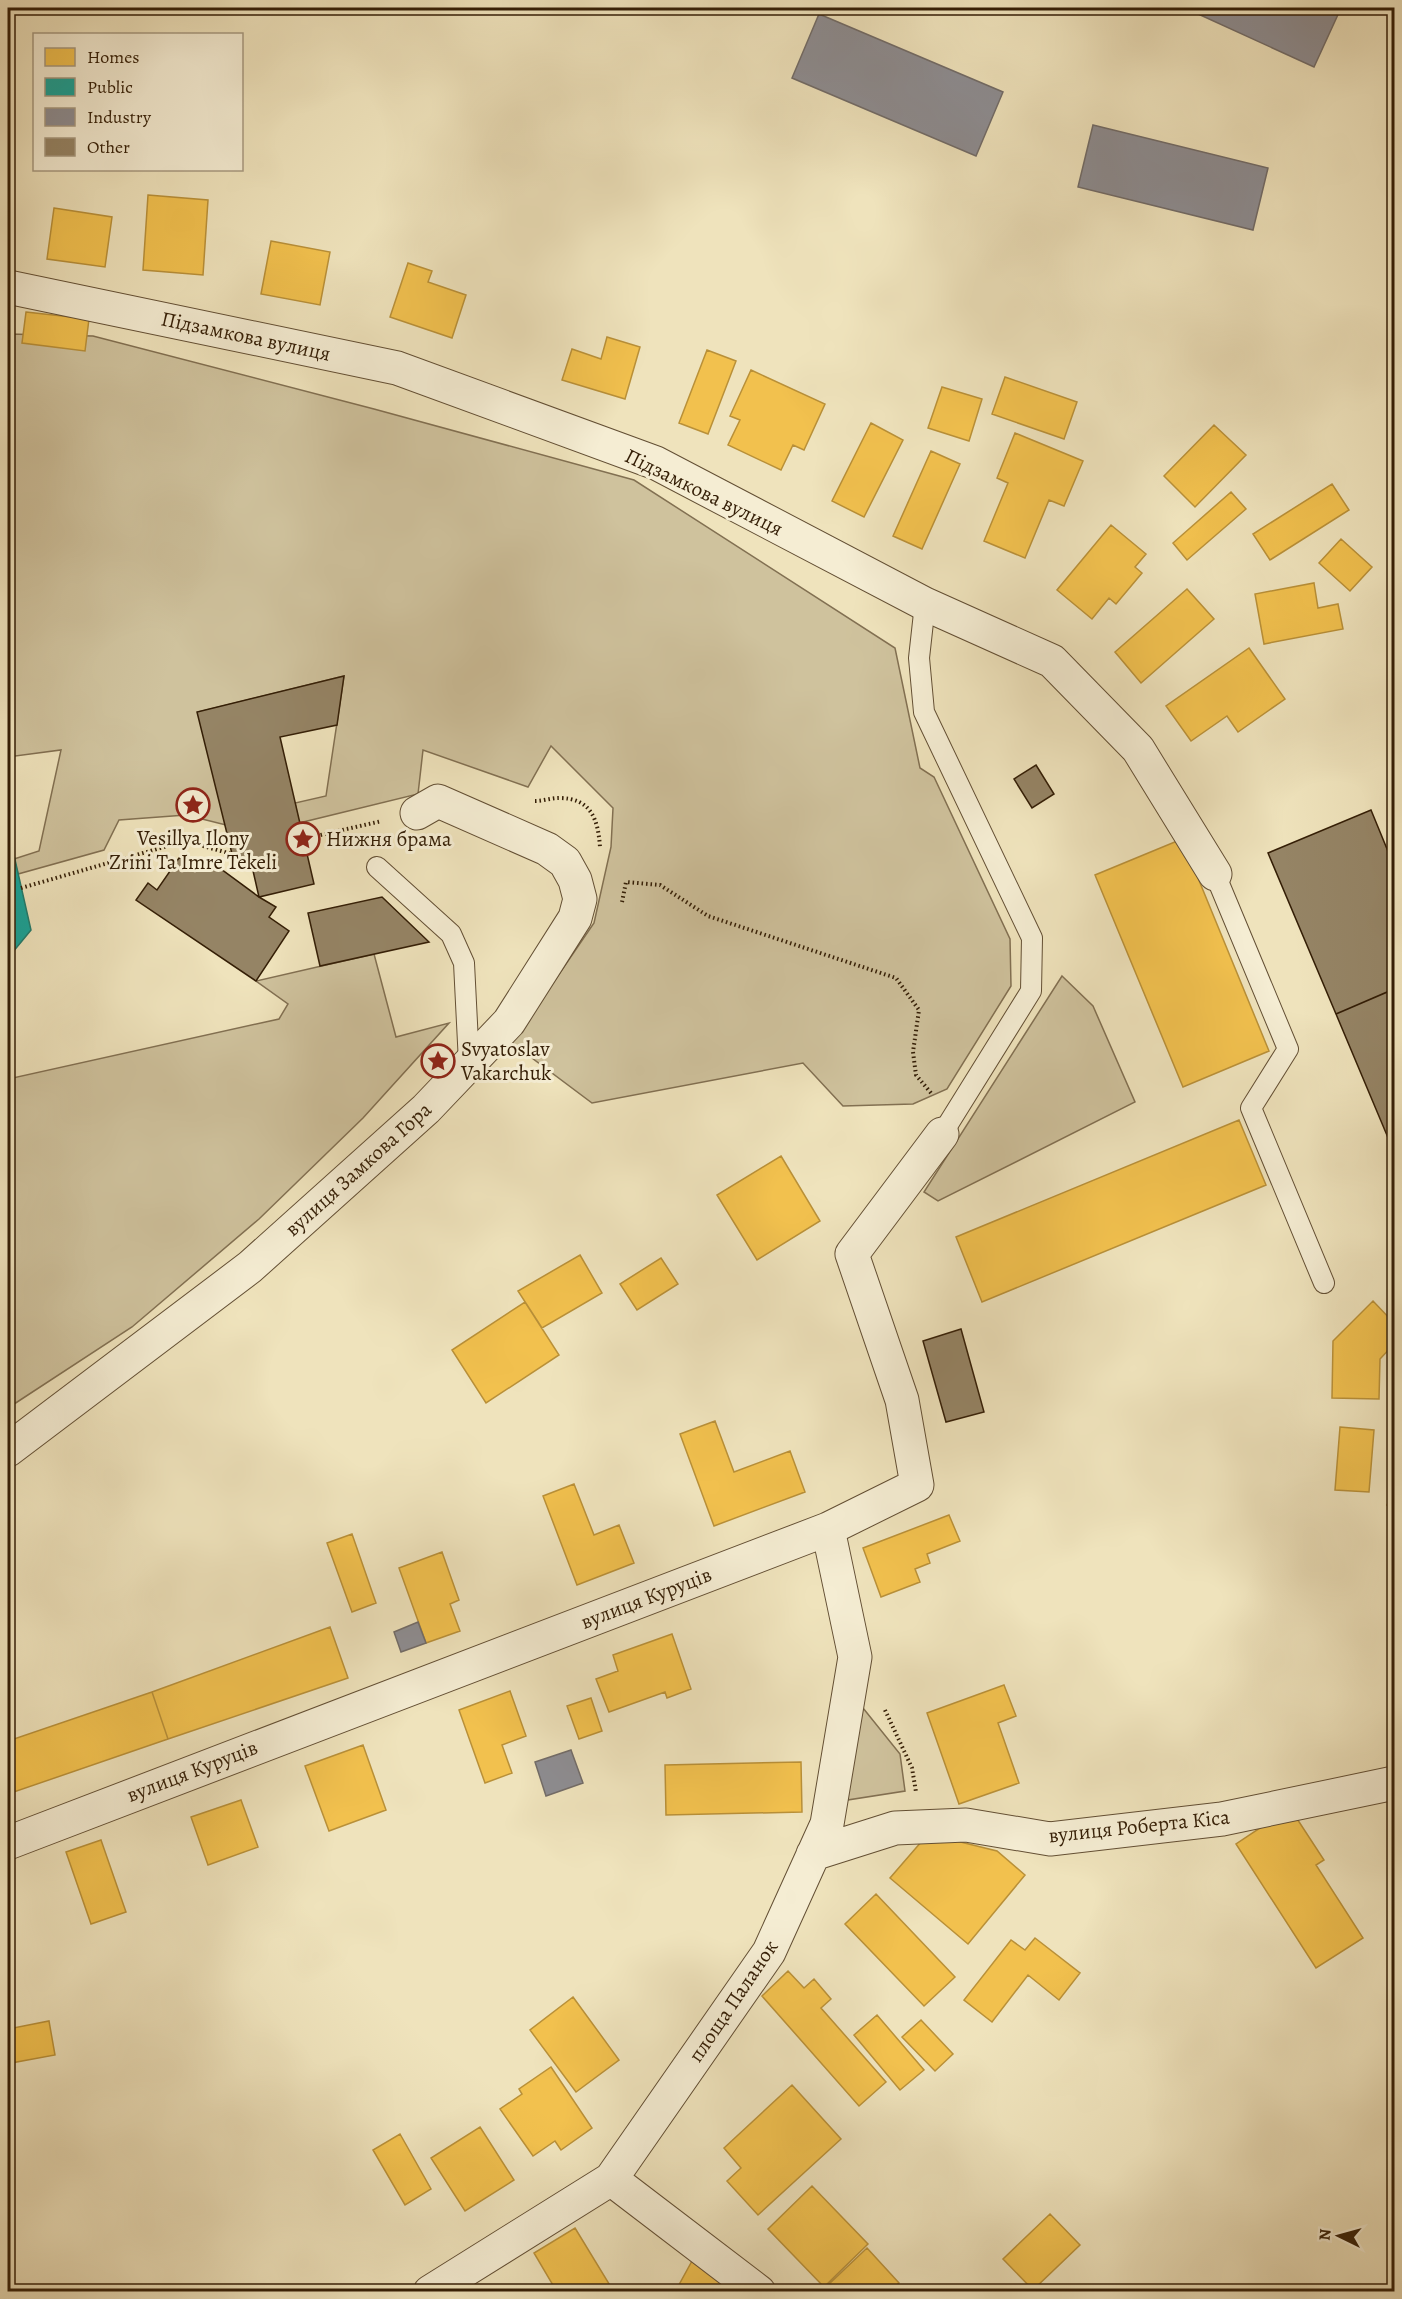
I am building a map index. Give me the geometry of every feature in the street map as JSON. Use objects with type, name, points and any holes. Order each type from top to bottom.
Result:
[{"type":"street","name":"Підзамкова вулиця","points":[[8,287],[397,368],[656,464],[925,604],[1052,661],[1138,749],[1215,874]]},
{"type":"street","name":"вулиця Замкова Гора","points":[[8,1450],[250,1267],[426,1109],[509,1022],[575,918],[579,899],[575,880],[565,862],[547,849],[438,801],[417,813]]},
{"type":"street","name":"вулиця Куруців","points":[[8,1843],[828,1529],[917,1485],[902,1400],[852,1254],[947,1126]]},
{"type":"street","name":"площа Паланок","points":[[430,2292],[611,2179],[770,1952],[827,1824],[855,1657],[828,1529]]},
{"type":"street","name":"вулиця Роберта Кіса","points":[[813,1854],[895,1828],[966,1825],[1050,1839],[1222,1819],[1395,1784]]},
{"type":"street","points":[[611,2179],[759,2292]]},
{"type":"lane","points":[[925,604],[919,658],[924,712],[1032,938],[1030,991],[947,1126]]},
{"type":"lane","points":[[377,867],[451,934],[464,963],[470,1063]]},
{"type":"lane","points":[[1215,874],[1288,1049],[1251,1108],[1324,1283]]},
{"type":"path","points":[[529,800],[558,798],[576,800],[591,810],[599,829],[600,854]]},
{"type":"path","points":[[303,839],[417,813]]},
{"type":"path","points":[[21,888],[185,842],[232,854]]},
{"type":"path","points":[[622,902],[626,882],[660,885],[708,916],[896,978],[919,1010],[914,1052],[916,1075],[947,1126]]},
{"type":"path","points":[[855,1657],[891,1720],[912,1768],[920,1827]]},
{"type":"shaded area","points":[[8,334],[93,336],[634,480],[895,648],[920,768],[934,777],[1010,939],[1011,986],[947,1089],[913,1104],[843,1106],[803,1063],[592,1103],[512,1043],[594,923],[611,847],[613,808],[551,746],[528,787],[423,750],[418,794],[299,823],[295,803],[326,796],[344,676],[198,712],[226,825],[186,815],[119,820],[104,850],[18,874],[14,859],[39,851],[61,750],[8,757]]},
{"type":"shaded area","points":[[374,954],[396,1037],[449,1023],[363,1118],[259,1219],[132,1327],[8,1408],[8,1079],[279,1019],[288,1004],[256,981]]},
{"type":"shaded area","points":[[1062,976],[1093,1006],[1135,1102],[938,1201],[924,1192]]},
{"type":"shaded area","points":[[859,1703],[900,1754],[905,1791],[841,1801]]},
{"type":"building: Homes","points":[[148,195],[208,200],[203,275],[143,270]]},
{"type":"building: Homes","points":[[54,208],[112,217],[105,267],[47,259]]},
{"type":"building: Homes","points":[[271,241],[330,252],[320,305],[261,294]]},
{"type":"building: Homes","points":[[408,263],[432,271],[428,282],[466,295],[452,338],[390,317]]},
{"type":"building: Homes","points":[[26,312],[89,319],[85,351],[22,343]]},
{"type":"building: Homes","points":[[607,337],[640,347],[625,399],[562,380],[572,349],[601,359]]},
{"type":"building: Homes","points":[[707,350],[736,361],[708,434],[679,423]]},
{"type":"building: Homes","points":[[751,370],[825,404],[804,450],[793,445],[781,470],[728,445],[740,420],[730,416]]},
{"type":"building: Homes","points":[[1005,377],[1077,402],[1064,439],[992,414]]},
{"type":"building: Homes","points":[[942,387],[982,399],[969,441],[928,428]]},
{"type":"building: Homes","points":[[871,423],[903,440],[864,517],[832,501]]},
{"type":"building: Homes","points":[[1214,425],[1246,455],[1195,507],[1164,476]]},
{"type":"building: Homes","points":[[1015,433],[1083,461],[1064,506],[1049,500],[1025,558],[984,541],[1008,483],[997,478]]},
{"type":"building: Homes","points":[[931,451],[960,464],[922,549],[893,536]]},
{"type":"building: Homes","points":[[1332,484],[1349,510],[1270,560],[1253,534]]},
{"type":"building: Homes","points":[[1231,492],[1246,509],[1187,560],[1173,543]]},
{"type":"building: Homes","points":[[1111,525],[1146,554],[1135,567],[1142,573],[1116,604],[1109,598],[1092,619],[1057,590]]},
{"type":"building: Homes","points":[[1341,539],[1372,567],[1350,591],[1319,563]]},
{"type":"building: Homes","points":[[1314,583],[1318,608],[1338,604],[1343,629],[1264,644],[1255,594]]},
{"type":"building: Homes","points":[[1187,589],[1214,619],[1141,683],[1115,652]]},
{"type":"building: Homes","points":[[1249,648],[1285,699],[1238,732],[1227,716],[1191,741],[1166,706]]},
{"type":"building: Homes","points":[[1182,839],[1269,1051],[1183,1087],[1095,875]]},
{"type":"building: Homes","points":[[1239,1120],[1266,1185],[982,1302],[956,1237]]},
{"type":"building: Homes","points":[[781,1156],[820,1221],[757,1260],[717,1195]]},
{"type":"building: Homes","points":[[580,1255],[602,1293],[542,1328],[518,1291]]},
{"type":"building: Homes","points":[[661,1258],[678,1284],[637,1310],[620,1284]]},
{"type":"building: Homes","points":[[1373,1301],[1394,1323],[1394,1344],[1380,1359],[1379,1399],[1332,1398],[1333,1341]]},
{"type":"building: Homes","points":[[525,1302],[559,1355],[486,1403],[452,1350]]},
{"type":"building: Homes","points":[[715,1421],[734,1472],[790,1451],[805,1492],[714,1526],[680,1434]]},
{"type":"building: Homes","points":[[1340,1427],[1374,1430],[1369,1492],[1335,1490]]},
{"type":"building: Homes","points":[[574,1484],[594,1535],[619,1525],[634,1563],[577,1585],[543,1496]]},
{"type":"building: Homes","points":[[1394,1489],[1394,1508],[1387,1505]]},
{"type":"building: Homes","points":[[949,1515],[960,1541],[927,1554],[930,1563],[915,1569],[920,1582],[881,1597],[863,1548]]},
{"type":"building: Homes","points":[[352,1534],[376,1603],[352,1612],[327,1543]]},
{"type":"building: Homes","points":[[442,1552],[459,1600],[450,1604],[460,1631],[426,1643],[399,1568]]},
{"type":"building: Homes","points":[[330,1627],[348,1678],[168,1739],[152,1692]]},
{"type":"building: Homes","points":[[672,1634],[691,1689],[667,1698],[665,1692],[609,1712],[596,1679],[618,1671],[613,1655]]},
{"type":"building: Homes","points":[[1004,1685],[1016,1716],[998,1723],[1019,1783],[959,1804],[927,1713]]},
{"type":"building: Homes","points":[[510,1691],[526,1736],[502,1745],[512,1773],[485,1783],[459,1710]]},
{"type":"building: Homes","points":[[152,1692],[168,1739],[8,1794],[8,1741]]},
{"type":"building: Homes","points":[[591,1698],[602,1731],[579,1739],[567,1706]]},
{"type":"building: Homes","points":[[363,1745],[386,1810],[329,1831],[305,1766]]},
{"type":"building: Homes","points":[[801,1762],[802,1812],[666,1815],[665,1765]]},
{"type":"building: Homes","points":[[241,1800],[258,1847],[208,1865],[191,1817]]},
{"type":"building: Homes","points":[[1290,1808],[1324,1860],[1316,1865],[1363,1938],[1316,1968],[1236,1844]]},
{"type":"building: Homes","points":[[928,1834],[997,1851],[1025,1875],[968,1944],[890,1878]]},
{"type":"building: Homes","points":[[101,1840],[126,1912],[91,1924],[66,1852]]},
{"type":"building: Homes","points":[[876,1894],[955,1977],[924,2006],[845,1924]]},
{"type":"building: Homes","points":[[1035,1938],[1080,1973],[1059,2000],[1028,1975],[992,2022],[964,2000],[1011,1940],[1025,1950]]},
{"type":"building: Homes","points":[[788,1971],[804,1988],[814,1979],[831,1999],[821,2008],[886,2082],[859,2106],[762,1996]]},
{"type":"building: Homes","points":[[573,1997],[619,2060],[576,2092],[530,2030]]},
{"type":"building: Homes","points":[[877,2015],[924,2070],[900,2090],[854,2035]]},
{"type":"building: Homes","points":[[921,2020],[953,2054],[935,2071],[902,2037]]},
{"type":"building: Homes","points":[[49,2021],[55,2055],[11,2063],[8,2029]]},
{"type":"building: Homes","points":[[551,2067],[592,2128],[561,2150],[555,2141],[533,2156],[500,2109],[522,2094],[519,2089]]},
{"type":"building: Homes","points":[[792,2085],[841,2139],[758,2215],[727,2181],[741,2168],[724,2148]]},
{"type":"building: Homes","points":[[480,2127],[514,2180],[465,2211],[431,2158]]},
{"type":"building: Homes","points":[[400,2134],[431,2189],[405,2205],[373,2150]]},
{"type":"building: Homes","points":[[812,2186],[868,2244],[824,2287],[768,2229]]},
{"type":"building: Homes","points":[[1050,2214],[1080,2245],[1033,2290],[1003,2259]]},
{"type":"building: Homes","points":[[575,2228],[614,2292],[557,2292],[534,2253]]},
{"type":"building: Homes","points":[[867,2248],[899,2283],[889,2292],[832,2292],[827,2286]]},
{"type":"building: Homes","points":[[692,2261],[747,2292],[675,2292]]},
{"type":"building: Public","points":[[8,829],[31,930],[8,958]]},
{"type":"building: Industry","points":[[1185,8],[1341,8],[1314,67]]},
{"type":"building: Industry","points":[[819,14],[1003,92],[976,156],[792,78]]},
{"type":"building: Industry","points":[[1093,125],[1268,168],[1253,230],[1078,187]]},
{"type":"building: Industry","points":[[418,1622],[426,1643],[401,1652],[394,1632]]},
{"type":"building: Industry","points":[[571,1750],[583,1783],[546,1796],[535,1762]]},
{"type":"building: Other","points":[[344,676],[337,725],[280,737],[314,884],[259,897],[251,862],[235,866],[197,712]]},
{"type":"building: Other","points":[[1036,765],[1054,794],[1032,808],[1014,779]]},
{"type":"building: Other","points":[[1371,810],[1394,866],[1394,989],[1336,1014],[1268,853]]},
{"type":"building: Other","points":[[179,858],[210,861],[276,907],[269,917],[289,931],[256,981],[136,900],[148,883],[157,890]]},
{"type":"building: Other","points":[[382,897],[429,942],[320,966],[308,913]]},
{"type":"building: Other","points":[[1392,990],[1394,997],[1394,1152],[1336,1014]]},
{"type":"building: Other","points":[[961,1329],[984,1412],[946,1422],[923,1341]]},
{"type":"place","name":"Vesillya Ilony Zrini Ta Imre Tekeli","points":[[193,805]]},
{"type":"place","name":"Нижня брама","points":[[303,839]]},
{"type":"place","name":"Svyatoslav Vakarchuk","points":[[438,1061]]}]
